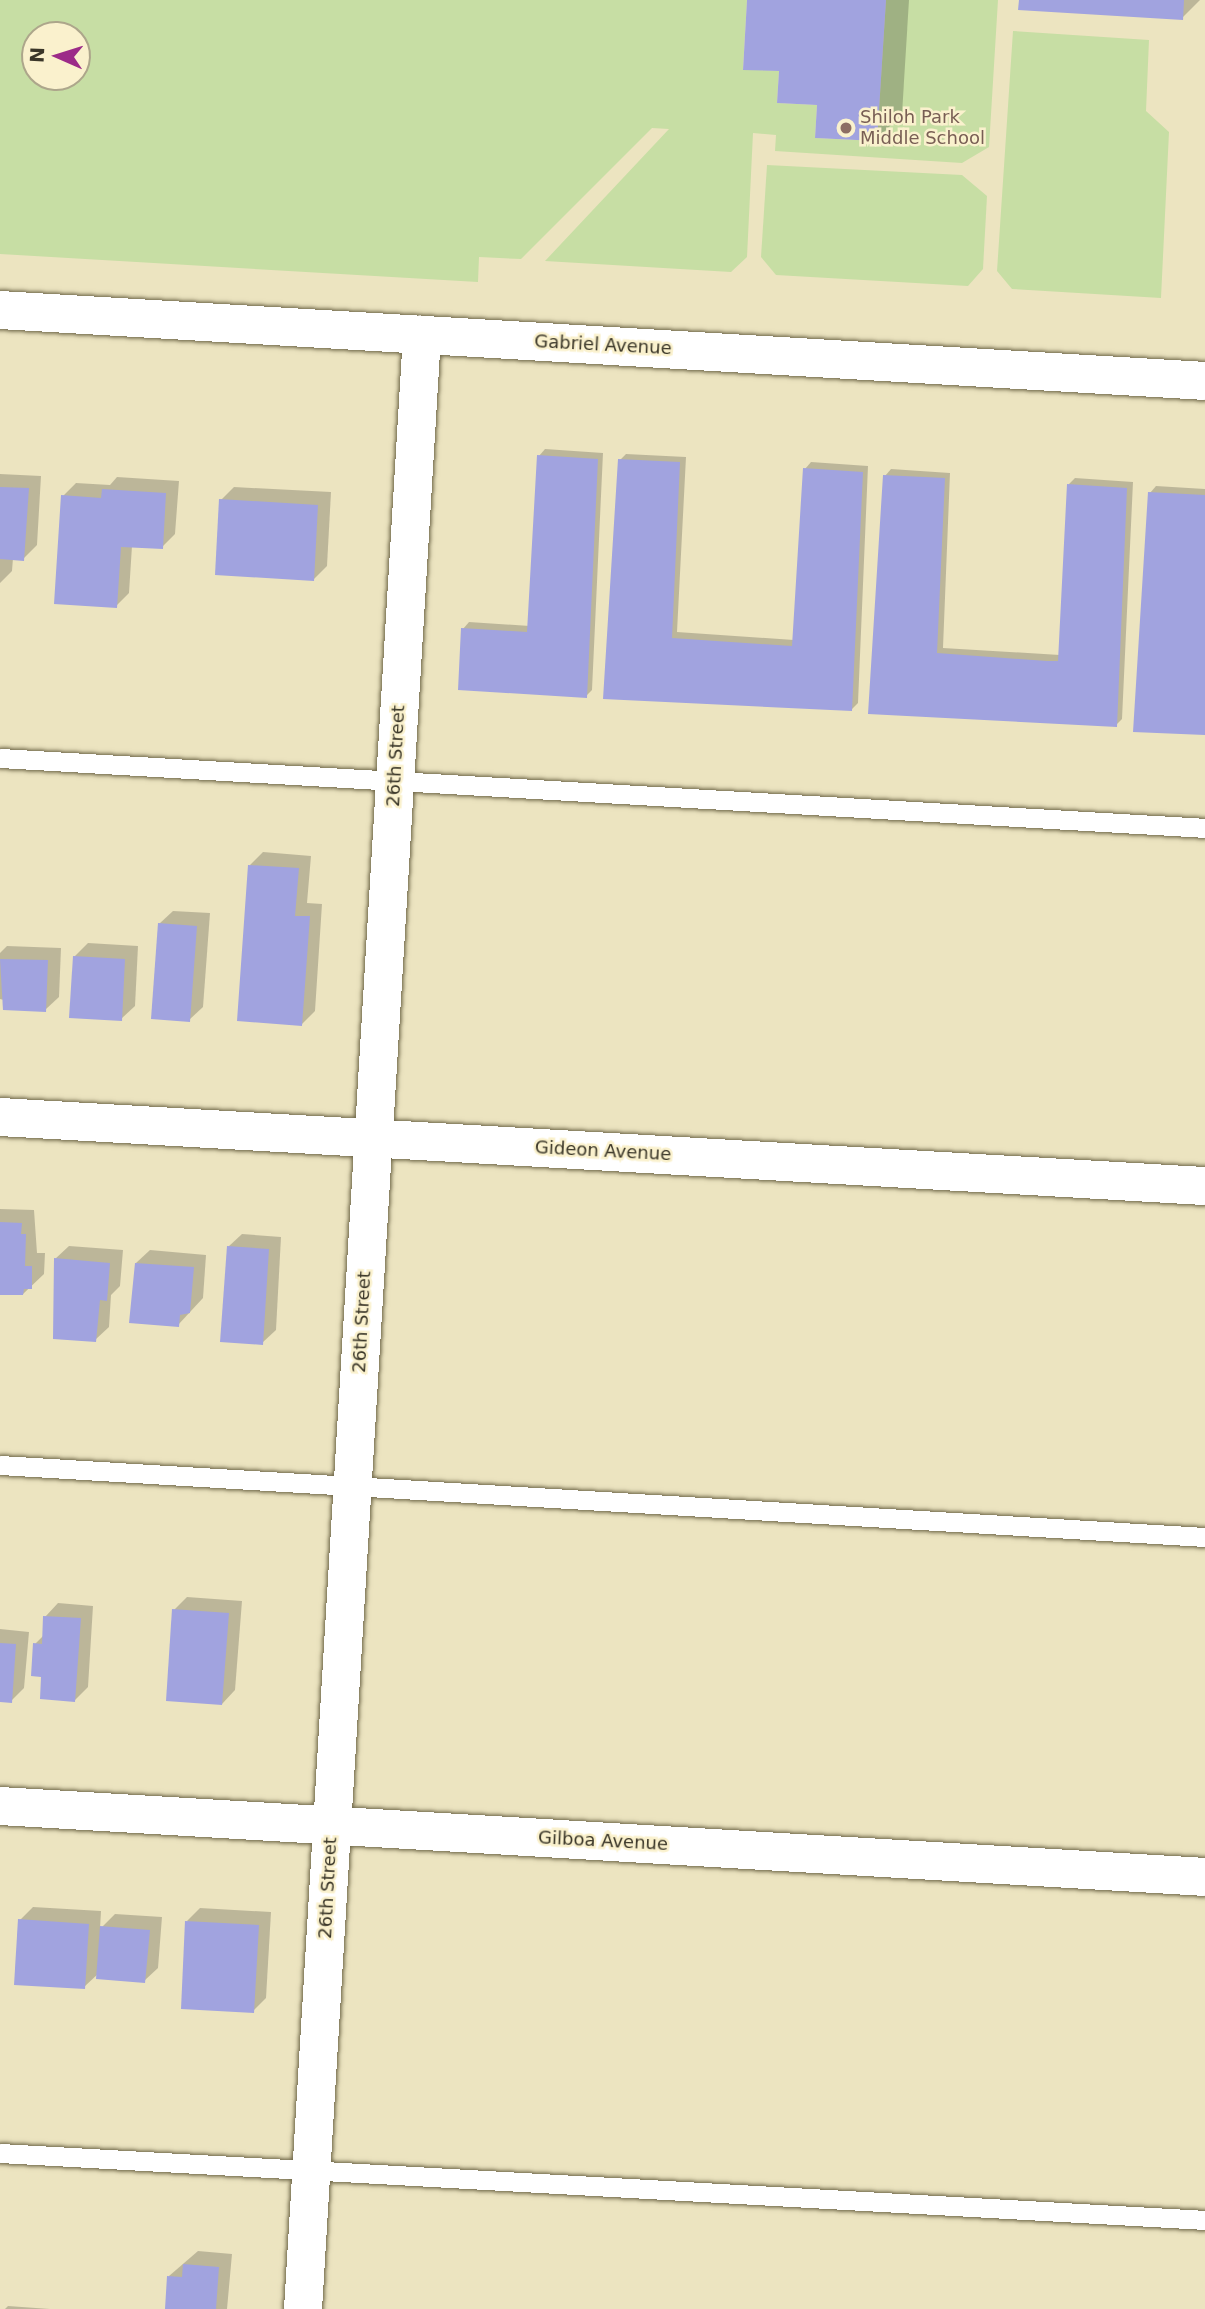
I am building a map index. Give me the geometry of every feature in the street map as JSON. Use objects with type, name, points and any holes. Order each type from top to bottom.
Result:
[{"type":"street","name":"Gabriel Avenue","points":[[0,310],[1205,381]]},
{"type":"street","name":"26th Street","points":[[303,2309],[422,335]]},
{"type":"street","name":"Gideon Avenue","points":[[0,1117],[1205,1186]]},
{"type":"street","name":"Gilboa Avenue","points":[[0,1806],[1205,1877]]},
{"type":"lane","points":[[0,758],[1205,828]]},
{"type":"lane","points":[[0,1465],[1205,1537]]},
{"type":"lane","points":[[0,2153],[1205,2220]]},
{"type":"green space","points":[[0,0],[747,0],[743,69],[779,71],[777,103],[817,105],[815,138],[877,141],[886,0],[998,0],[989,147],[962,163],[775,151],[776,135],[753,133],[747,257],[731,272],[545,261],[669,129],[652,128],[521,259],[479,257],[478,282],[0,254]]},
{"type":"green space","points":[[1013,31],[1149,40],[1146,111],[1169,132],[1161,298],[1012,289],[997,271]]},
{"type":"green space","points":[[767,165],[962,175],[987,196],[983,269],[968,286],[776,275],[761,257]]},
{"type":"building","points":[[747,0],[886,0],[877,141],[815,138],[817,105],[777,103],[779,71],[743,70]]},
{"type":"building","points":[[1019,0],[1184,0],[1183,20],[1018,10]]},
{"type":"building","points":[[537,455],[598,459],[587,698],[458,690],[461,628],[527,632]]},
{"type":"building","points":[[618,459],[680,462],[672,638],[792,646],[803,468],[863,472],[852,711],[603,699]]},
{"type":"building","points":[[883,475],[945,478],[937,653],[1047,661],[1058,661],[1067,484],[1127,488],[1117,727],[868,714]]},
{"type":"building","points":[[0,487],[29,488],[24,561],[0,559]]},
{"type":"building","points":[[102,489],[166,493],[163,549],[121,547],[117,608],[54,604],[61,495],[101,498]]},
{"type":"building","points":[[1148,492],[1205,495],[1205,735],[1133,732]]},
{"type":"building","points":[[219,499],[318,505],[314,581],[215,575]]},
{"type":"building","points":[[248,865],[299,868],[295,916],[310,916],[302,1026],[237,1021]]},
{"type":"building","points":[[158,923],[197,926],[190,1022],[151,1019]]},
{"type":"building","points":[[73,956],[125,959],[122,1021],[69,1018]]},
{"type":"building","points":[[0,959],[48,960],[46,1012],[3,1010]]},
{"type":"building","points":[[0,1222],[22,1223],[21,1234],[26,1234],[25,1266],[32,1266],[32,1289],[24,1289],[23,1295],[0,1295]]},
{"type":"building","points":[[227,1246],[269,1249],[263,1345],[220,1342]]},
{"type":"building","points":[[54,1258],[110,1263],[107,1301],[100,1300],[96,1342],[53,1339]]},
{"type":"building","points":[[135,1263],[194,1267],[190,1313],[180,1315],[179,1327],[129,1323]]},
{"type":"building","points":[[172,1609],[229,1613],[222,1705],[166,1701]]},
{"type":"building","points":[[43,1616],[81,1618],[75,1702],[40,1699],[41,1677],[31,1676],[33,1643],[42,1644]]},
{"type":"building","points":[[0,1643],[16,1644],[12,1703],[0,1702]]},
{"type":"building","points":[[18,1919],[89,1924],[85,1989],[14,1985]]},
{"type":"building","points":[[185,1921],[259,1925],[254,2013],[181,2009]]},
{"type":"building","points":[[100,1926],[150,1930],[145,1983],[96,1979]]},
{"type":"building","points":[[183,2264],[219,2267],[216,2309],[165,2309],[167,2276],[182,2277]]},
{"type":"place","name":"Shiloh Park Middle School","points":[[846,128]]}]
